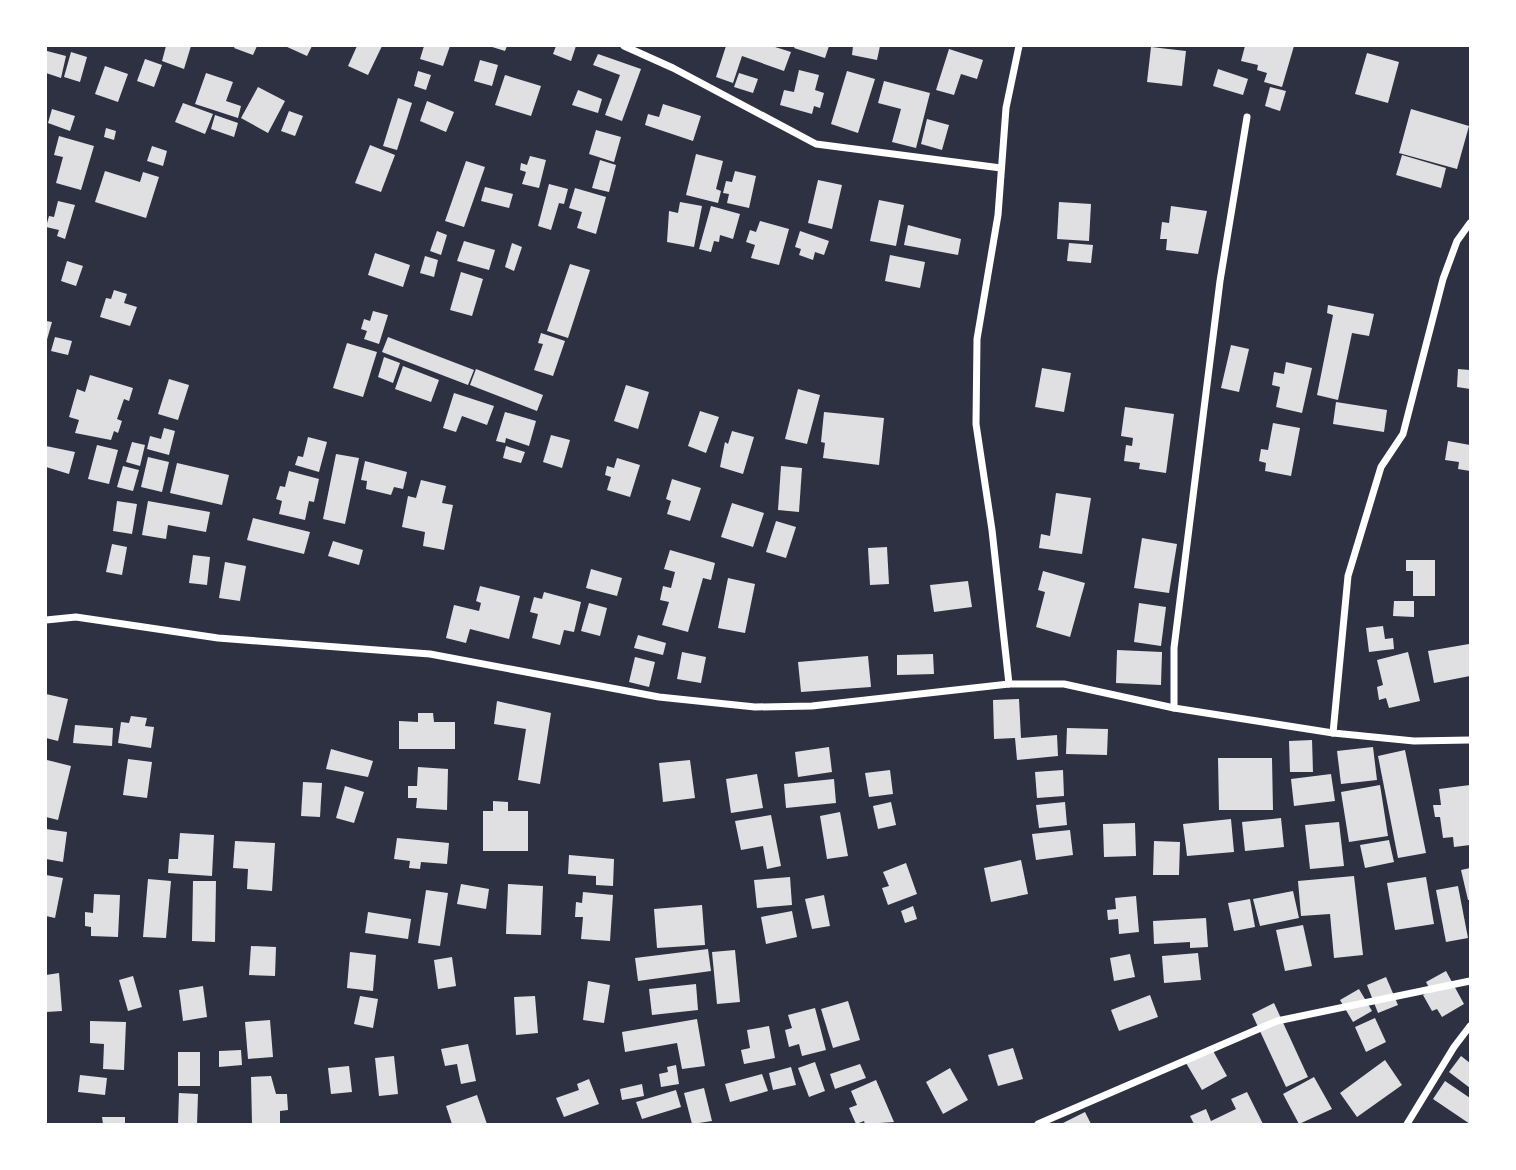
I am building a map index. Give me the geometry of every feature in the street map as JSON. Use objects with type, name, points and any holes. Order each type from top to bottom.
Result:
[{"type":"street","points":[[624,46],[673,68],[816,144],[1002,168]]},
{"type":"street","points":[[1009,684],[976,424],[977,339],[998,215],[1006,108],[1019,46]]},
{"type":"street","points":[[1174,708],[1174,648],[1179,607],[1220,281],[1247,117]]},
{"type":"street","points":[[1333,733],[1348,576],[1381,467],[1403,434],[1443,279],[1457,241],[1471,223]]},
{"type":"street","points":[[46,620],[76,617],[229,639],[430,654],[659,698],[755,707],[812,706],[1009,684],[1064,684],[1174,708],[1333,733],[1414,741],[1471,740]]},
{"type":"street","points":[[1038,1125],[1277,1021],[1471,981]]},
{"type":"street","points":[[1407,1125],[1454,1047],[1471,1026]]},
{"type":"building","points":[[166,46],[191,46],[184,69],[162,61]]},
{"type":"building","points":[[257,46],[253,55],[234,48]]},
{"type":"building","points":[[285,46],[312,46],[307,56]]},
{"type":"building","points":[[357,46],[382,46],[368,75],[348,66]]},
{"type":"building","points":[[424,46],[450,46],[443,66],[420,59]]},
{"type":"building","points":[[489,46],[507,46],[505,51]]},
{"type":"building","points":[[556,46],[576,46],[571,61],[553,54]]},
{"type":"building","points":[[726,46],[772,46],[791,52],[784,71],[742,56],[733,83],[716,77]]},
{"type":"building","points":[[829,46],[825,58],[794,48]]},
{"type":"building","points":[[853,46],[880,46],[877,60],[852,55]]},
{"type":"building","points":[[1245,46],[1294,46],[1282,87],[1264,82],[1267,73],[1257,70],[1258,65],[1241,61]]},
{"type":"building","points":[[1151,47],[1186,51],[1182,86],[1147,82]]},
{"type":"building","points":[[949,49],[983,60],[977,79],[961,74],[954,95],[936,90]]},
{"type":"building","points":[[47,51],[66,56],[61,78],[46,73]]},
{"type":"building","points":[[71,52],[87,57],[80,82],[64,77]]},
{"type":"building","points":[[1367,53],[1399,62],[1388,103],[1355,94]]},
{"type":"building","points":[[598,54],[641,69],[622,121],[605,115],[620,75],[593,65]]},
{"type":"building","points":[[145,59],[162,65],[154,87],[137,81]]},
{"type":"building","points":[[480,60],[498,65],[492,86],[474,81]]},
{"type":"building","points":[[105,66],[128,74],[118,102],[95,94]]},
{"type":"building","points":[[1218,69],[1248,79],[1243,95],[1213,86]]},
{"type":"building","points":[[799,70],[819,75],[815,90],[824,93],[820,108],[814,106],[812,114],[780,105],[784,90],[794,92]]},
{"type":"building","points":[[418,71],[431,75],[426,90],[414,86]]},
{"type":"building","points":[[847,71],[875,79],[858,133],[831,124]]},
{"type":"building","points":[[206,73],[233,82],[226,101],[241,106],[238,118],[195,104]]},
{"type":"building","points":[[739,73],[758,79],[753,93],[734,87]]},
{"type":"building","points":[[505,75],[541,86],[531,116],[495,105]]},
{"type":"building","points":[[884,81],[930,93],[916,148],[892,142],[901,109],[878,103]]},
{"type":"building","points":[[258,87],[285,101],[268,133],[241,118]]},
{"type":"building","points":[[1270,87],[1286,91],[1280,111],[1265,106]]},
{"type":"building","points":[[578,90],[602,99],[598,113],[572,105]]},
{"type":"building","points":[[398,98],[412,103],[397,150],[383,146]]},
{"type":"building","points":[[427,101],[454,112],[446,132],[420,121]]},
{"type":"building","points":[[183,103],[213,114],[205,134],[175,122]]},
{"type":"building","points":[[663,104],[701,116],[693,141],[645,125],[648,114],[659,117]]},
{"type":"building","points":[[52,109],[75,116],[70,131],[48,123]]},
{"type":"building","points":[[1411,109],[1469,126],[1457,169],[1399,153]]},
{"type":"building","points":[[289,111],[303,116],[295,136],[281,131]]},
{"type":"building","points":[[215,115],[238,123],[234,137],[211,129]]},
{"type":"building","points":[[927,119],[949,125],[942,150],[921,144]]},
{"type":"building","points":[[106,128],[116,131],[114,140],[104,137]]},
{"type":"building","points":[[596,130],[621,137],[614,162],[589,154]]},
{"type":"building","points":[[59,136],[94,146],[81,190],[56,183],[63,157],[54,155]]},
{"type":"building","points":[[370,145],[395,155],[381,192],[355,183]]},
{"type":"building","points":[[152,146],[167,151],[163,166],[147,161]]},
{"type":"building","points":[[696,154],[723,161],[716,189],[721,191],[718,203],[686,195]]},
{"type":"building","points":[[1402,155],[1446,168],[1441,188],[1396,175]]},
{"type":"building","points":[[530,156],[546,160],[539,188],[522,184],[526,172],[520,170],[521,163],[527,165]]},
{"type":"building","points":[[600,160],[616,165],[609,192],[592,188]]},
{"type":"building","points":[[466,161],[485,167],[464,227],[445,221]]},
{"type":"building","points":[[105,171],[140,182],[143,172],[159,177],[146,218],[95,202]]},
{"type":"building","points":[[735,171],[756,176],[749,208],[727,203],[729,194],[723,193],[726,181],[732,182]]},
{"type":"building","points":[[818,180],[842,185],[832,229],[808,223]]},
{"type":"building","points":[[549,184],[568,189],[564,204],[559,203],[551,230],[538,226]]},
{"type":"building","points":[[485,187],[513,194],[509,208],[481,201]]},
{"type":"building","points":[[575,188],[606,197],[596,234],[577,228],[582,212],[569,208]]},
{"type":"building","points":[[879,200],[904,205],[896,246],[870,241]]},
{"type":"building","points":[[58,201],[75,205],[65,239],[57,236],[59,230],[46,227],[49,216],[54,217]]},
{"type":"building","points":[[680,202],[702,206],[694,247],[667,242],[669,211],[678,213]]},
{"type":"building","points":[[1059,202],[1091,204],[1089,241],[1057,239]]},
{"type":"building","points":[[711,206],[740,214],[733,239],[720,235],[719,242],[714,241],[711,252],[699,249]]},
{"type":"building","points":[[1171,206],[1207,211],[1198,254],[1166,250],[1167,239],[1160,239],[1162,222],[1169,223]]},
{"type":"building","points":[[760,221],[789,229],[779,265],[751,258],[755,245],[746,242],[750,230],[756,232]]},
{"type":"building","points":[[908,225],[961,239],[958,255],[904,245]]},
{"type":"building","points":[[437,231],[447,235],[441,255],[430,251]]},
{"type":"building","points":[[800,231],[829,241],[824,255],[815,252],[813,260],[799,255],[801,249],[795,247]]},
{"type":"building","points":[[464,241],[495,250],[489,270],[457,261]]},
{"type":"building","points":[[512,243],[522,247],[514,271],[505,267]]},
{"type":"building","points":[[1069,243],[1093,245],[1091,263],[1067,261]]},
{"type":"building","points":[[375,253],[410,265],[403,287],[368,275]]},
{"type":"building","points":[[890,255],[925,262],[920,288],[885,281]]},
{"type":"building","points":[[425,256],[438,260],[434,277],[420,273]]},
{"type":"building","points":[[67,261],[83,266],[76,286],[61,281]]},
{"type":"building","points":[[570,264],[590,270],[568,338],[547,331]]},
{"type":"building","points":[[461,272],[483,279],[472,316],[450,310]]},
{"type":"building","points":[[114,290],[127,294],[124,303],[137,307],[130,326],[100,317],[106,298],[111,299]]},
{"type":"building","points":[[1328,305],[1374,314],[1369,336],[1352,333],[1338,400],[1317,395],[1333,315],[1327,313]]},
{"type":"building","points":[[373,311],[388,315],[379,344],[364,339],[367,331],[361,329],[364,319],[370,321]]},
{"type":"building","points":[[46,321],[52,322],[46,343]]},
{"type":"building","points":[[541,333],[565,341],[553,376],[534,370],[543,344],[538,343]]},
{"type":"building","points":[[55,337],[72,341],[68,355],[51,351]]},
{"type":"building","points":[[388,337],[474,370],[468,385],[382,352]]},
{"type":"building","points":[[347,343],[377,352],[363,397],[333,388]]},
{"type":"building","points":[[1231,345],[1249,349],[1239,392],[1221,388]]},
{"type":"building","points":[[384,357],[400,363],[393,383],[378,377]]},
{"type":"building","points":[[1286,362],[1312,368],[1302,413],[1276,407],[1280,387],[1272,385],[1274,372],[1284,374]]},
{"type":"building","points":[[403,366],[439,380],[431,402],[395,389]]},
{"type":"building","points":[[1042,368],[1071,373],[1064,412],[1035,407]]},
{"type":"building","points":[[476,369],[543,395],[537,411],[470,385]]},
{"type":"building","points":[[1458,369],[1470,370],[1470,389],[1457,387]]},
{"type":"building","points":[[90,375],[133,388],[129,401],[124,399],[117,419],[122,421],[118,433],[114,431],[111,440],[75,433],[79,420],[69,417],[77,389],[85,392]]},
{"type":"building","points":[[169,379],[189,385],[178,420],[158,414]]},
{"type":"building","points":[[626,385],[649,392],[638,429],[614,421]]},
{"type":"building","points":[[798,389],[820,395],[807,444],[785,439]]},
{"type":"building","points":[[454,393],[494,406],[487,425],[462,416],[456,432],[443,428]]},
{"type":"building","points":[[1336,402],[1387,410],[1384,432],[1333,424]]},
{"type":"building","points":[[1125,407],[1174,414],[1166,473],[1139,469],[1140,463],[1124,461],[1126,445],[1132,446],[1133,438],[1121,436]]},
{"type":"building","points":[[700,411],[719,417],[706,453],[688,446]]},
{"type":"building","points":[[505,412],[536,421],[529,446],[506,438],[505,443],[496,441]]},
{"type":"building","points":[[824,412],[884,418],[879,465],[823,458],[825,443],[821,442]]},
{"type":"building","points":[[1273,423],[1300,428],[1291,476],[1265,471],[1266,463],[1259,461],[1261,449],[1268,450]]},
{"type":"building","points":[[164,428],[175,431],[169,455],[147,449],[150,436],[161,439]]},
{"type":"building","points":[[732,431],[754,437],[743,474],[720,467],[725,442],[728,444]]},
{"type":"building","points":[[551,435],[570,440],[562,468],[543,462]]},
{"type":"building","points":[[308,437],[327,442],[319,472],[295,465],[298,456],[303,457]]},
{"type":"building","points":[[1448,441],[1470,445],[1470,471],[1458,469],[1459,462],[1445,460]]},
{"type":"building","points":[[132,442],[145,445],[140,466],[126,462]]},
{"type":"building","points":[[97,445],[118,450],[109,484],[88,479]]},
{"type":"building","points":[[46,446],[75,452],[69,474],[46,467]]},
{"type":"building","points":[[506,446],[525,452],[521,463],[503,458]]},
{"type":"building","points":[[336,454],[359,458],[345,524],[323,519]]},
{"type":"building","points":[[148,457],[169,462],[162,492],[141,487]]},
{"type":"building","points":[[617,458],[640,465],[630,497],[607,490],[611,477],[605,475],[607,466],[614,468]]},
{"type":"building","points":[[365,461],[407,472],[403,489],[394,487],[391,495],[366,489],[367,481],[361,480]]},
{"type":"building","points":[[177,463],[229,475],[222,505],[170,493]]},
{"type":"building","points":[[123,466],[139,470],[133,491],[117,487]]},
{"type":"building","points":[[781,466],[802,468],[799,512],[778,510]]},
{"type":"building","points":[[289,471],[319,479],[314,502],[309,501],[305,520],[279,514],[282,501],[276,499],[280,486],[285,487]]},
{"type":"building","points":[[672,479],[701,488],[690,521],[667,514],[671,501],[666,499]]},
{"type":"building","points":[[421,480],[446,486],[442,503],[453,505],[444,550],[423,546],[425,532],[402,527],[408,496],[416,498]]},
{"type":"building","points":[[1056,493],[1091,498],[1082,554],[1039,548],[1041,534],[1050,536]]},
{"type":"building","points":[[117,501],[137,504],[132,534],[113,531]]},
{"type":"building","points":[[148,501],[210,512],[206,532],[168,525],[166,539],[142,535]]},
{"type":"building","points":[[732,503],[764,513],[753,547],[721,537]]},
{"type":"building","points":[[253,518],[310,532],[304,554],[247,540]]},
{"type":"building","points":[[776,521],[796,527],[786,558],[766,552]]},
{"type":"building","points":[[1142,538],[1177,544],[1169,593],[1134,588]]},
{"type":"building","points":[[333,541],[363,550],[359,565],[328,556]]},
{"type":"building","points":[[112,544],[127,547],[122,575],[106,572]]},
{"type":"building","points":[[887,547],[889,584],[870,585],[868,548]]},
{"type":"building","points":[[670,550],[715,563],[711,580],[703,578],[688,632],[662,625],[669,602],[660,600],[663,586],[671,588],[675,572],[664,569]]},
{"type":"building","points":[[193,555],[210,557],[207,585],[189,583]]},
{"type":"building","points":[[1406,560],[1435,560],[1435,596],[1413,596],[1413,571],[1406,571]]},
{"type":"building","points":[[225,562],[246,566],[240,601],[219,598]]},
{"type":"building","points":[[591,569],[622,578],[617,596],[586,588]]},
{"type":"building","points":[[1043,571],[1085,583],[1070,637],[1036,627],[1045,592],[1038,590]]},
{"type":"building","points":[[728,578],[755,584],[745,633],[718,628]]},
{"type":"building","points":[[968,581],[972,607],[934,612],[930,585]]},
{"type":"building","points":[[480,586],[520,596],[509,639],[470,629],[466,643],[446,638],[454,605],[479,611],[481,603],[476,601]]},
{"type":"building","points":[[544,592],[581,602],[574,632],[564,630],[560,645],[532,638],[538,614],[530,612],[534,597],[542,599]]},
{"type":"building","points":[[1394,601],[1414,601],[1414,617],[1393,616]]},
{"type":"building","points":[[589,603],[607,608],[600,636],[581,631]]},
{"type":"building","points":[[1139,603],[1166,607],[1161,646],[1134,642]]},
{"type":"building","points":[[1383,626],[1385,639],[1393,638],[1394,649],[1369,652],[1366,628]]},
{"type":"building","points":[[638,635],[666,643],[663,655],[634,648]]},
{"type":"building","points":[[1469,644],[1470,676],[1434,683],[1428,651]]},
{"type":"building","points":[[1117,650],[1162,652],[1161,685],[1116,683]]},
{"type":"building","points":[[682,652],[706,657],[701,683],[677,679]]},
{"type":"building","points":[[1408,652],[1420,701],[1389,708],[1386,698],[1379,700],[1377,687],[1383,685],[1377,660]]},
{"type":"building","points":[[933,654],[934,674],[897,675],[897,655]]},
{"type":"building","points":[[868,656],[871,687],[801,692],[798,662]]},
{"type":"building","points":[[635,657],[655,662],[649,687],[629,682]]},
{"type":"building","points":[[46,694],[68,699],[58,741],[46,738]]},
{"type":"building","points":[[1019,699],[1021,738],[1057,735],[1058,756],[1017,760],[1015,738],[994,739],[993,700]]},
{"type":"building","points":[[497,701],[551,713],[540,784],[518,780],[526,729],[494,724]]},
{"type":"building","points":[[418,713],[433,713],[434,722],[455,722],[455,749],[399,749],[399,721],[418,722]]},
{"type":"building","points":[[131,716],[147,718],[145,726],[154,727],[151,748],[118,743],[121,722],[129,723]]},
{"type":"building","points":[[75,725],[113,728],[112,746],[73,743]]},
{"type":"building","points":[[1067,728],[1108,729],[1107,755],[1066,754]]},
{"type":"building","points":[[1312,740],[1313,772],[1290,772],[1289,741]]},
{"type":"building","points":[[829,747],[832,772],[798,777],[795,752]]},
{"type":"building","points":[[1373,747],[1377,780],[1341,784],[1337,751]]},
{"type":"building","points":[[331,749],[373,761],[368,777],[326,769]]},
{"type":"building","points":[[1405,750],[1426,853],[1398,858],[1378,756]]},
{"type":"building","points":[[1218,758],[1272,758],[1273,810],[1219,810]]},
{"type":"building","points":[[128,759],[152,762],[147,798],[123,795]]},
{"type":"building","points":[[47,760],[71,766],[58,820],[46,817]]},
{"type":"building","points":[[690,760],[695,798],[663,802],[659,763]]},
{"type":"building","points":[[418,767],[448,769],[447,810],[416,808],[417,798],[408,798],[408,786],[417,786]]},
{"type":"building","points":[[890,770],[893,794],[869,797],[865,773]]},
{"type":"building","points":[[1063,770],[1064,796],[1037,798],[1035,772]]},
{"type":"building","points":[[757,774],[763,808],[731,813],[726,779]]},
{"type":"building","points":[[1331,774],[1335,801],[1294,806],[1291,779]]},
{"type":"building","points":[[834,779],[836,803],[786,808],[784,784]]},
{"type":"building","points":[[303,782],[322,783],[320,817],[301,816]]},
{"type":"building","points":[[1380,785],[1388,836],[1349,842],[1341,792]]},
{"type":"building","points":[[1470,785],[1470,845],[1454,847],[1453,837],[1443,838],[1440,817],[1435,817],[1433,805],[1441,805],[1439,789]]},
{"type":"building","points":[[345,786],[364,792],[354,823],[336,818]]},
{"type":"building","points":[[493,801],[508,802],[508,811],[528,811],[528,851],[483,851],[483,811],[493,811]]},
{"type":"building","points":[[891,802],[896,825],[878,829],[873,806]]},
{"type":"building","points":[[1065,802],[1067,825],[1039,828],[1036,805]]},
{"type":"building","points":[[840,812],[848,856],[827,859],[820,816]]},
{"type":"building","points":[[771,815],[781,866],[767,869],[763,846],[741,850],[735,821]]},
{"type":"building","points":[[1281,818],[1284,847],[1245,851],[1242,822]]},
{"type":"building","points":[[1231,819],[1234,852],[1187,856],[1183,824]]},
{"type":"building","points":[[1339,822],[1344,866],[1310,869],[1305,825]]},
{"type":"building","points":[[1135,823],[1136,856],[1104,857],[1103,824]]},
{"type":"building","points":[[46,829],[67,832],[63,862],[46,859]]},
{"type":"building","points":[[1070,830],[1073,855],[1036,860],[1032,834]]},
{"type":"building","points":[[180,833],[214,835],[212,876],[168,873],[169,859],[178,859]]},
{"type":"building","points":[[397,838],[449,843],[447,864],[421,862],[420,869],[409,868],[410,861],[394,859]]},
{"type":"building","points":[[1389,840],[1394,862],[1365,868],[1360,845]]},
{"type":"building","points":[[235,841],[275,843],[272,891],[247,889],[248,869],[233,868]]},
{"type":"building","points":[[1154,841],[1180,842],[1179,875],[1153,875]]},
{"type":"building","points":[[569,855],[614,859],[613,886],[596,885],[596,876],[568,874]]},
{"type":"building","points":[[1021,860],[1028,894],[991,902],[984,868]]},
{"type":"building","points":[[906,863],[917,894],[888,905],[882,888],[889,886],[883,872]]},
{"type":"building","points":[[1470,868],[1470,900],[1468,900],[1461,870]]},
{"type":"building","points":[[46,875],[63,878],[55,918],[46,916]]},
{"type":"building","points":[[1354,876],[1363,955],[1334,958],[1330,914],[1301,916],[1298,881]]},
{"type":"building","points":[[790,877],[792,905],[757,908],[754,880]]},
{"type":"building","points":[[1426,877],[1434,924],[1395,930],[1387,883]]},
{"type":"building","points":[[148,879],[171,881],[166,938],[143,937]]},
{"type":"building","points":[[193,881],[216,881],[215,942],[192,941]]},
{"type":"building","points":[[461,884],[489,889],[486,909],[457,904]]},
{"type":"building","points":[[508,884],[543,886],[541,935],[506,934]]},
{"type":"building","points":[[1458,886],[1468,938],[1446,942],[1436,890]]},
{"type":"building","points":[[426,890],[448,893],[440,946],[418,943]]},
{"type":"building","points":[[1293,891],[1299,918],[1260,926],[1253,899]]},
{"type":"building","points":[[583,892],[613,895],[610,941],[581,939],[583,917],[575,917],[576,902],[582,903]]},
{"type":"building","points":[[94,894],[120,895],[118,937],[91,936],[91,927],[85,926],[85,912],[93,913]]},
{"type":"building","points":[[824,895],[830,926],[812,929],[805,899]]},
{"type":"building","points":[[1136,896],[1139,932],[1119,934],[1118,919],[1108,920],[1107,910],[1116,909],[1115,898]]},
{"type":"building","points":[[1250,899],[1255,927],[1234,931],[1228,903]]},
{"type":"building","points":[[702,905],[705,945],[657,948],[654,909]]},
{"type":"building","points":[[913,906],[917,919],[905,923],[901,911]]},
{"type":"building","points":[[792,911],[797,937],[766,944],[761,917]]},
{"type":"building","points":[[368,912],[411,919],[408,939],[365,933]]},
{"type":"building","points":[[1206,918],[1208,947],[1190,948],[1190,942],[1154,944],[1153,921]]},
{"type":"building","points":[[1303,925],[1312,966],[1285,971],[1276,930]]},
{"type":"building","points":[[251,946],[276,947],[275,976],[249,975]]},
{"type":"building","points":[[708,949],[711,971],[638,981],[635,958]]},
{"type":"building","points":[[735,950],[740,1002],[717,1004],[712,952]]},
{"type":"building","points":[[350,952],[376,955],[373,991],[347,988]]},
{"type":"building","points":[[1198,953],[1201,980],[1164,983],[1162,956]]},
{"type":"building","points":[[1130,954],[1135,977],[1114,981],[1110,958]]},
{"type":"building","points":[[452,957],[456,986],[438,989],[434,960]]},
{"type":"building","points":[[1446,971],[1464,1004],[1442,1017],[1437,1009],[1432,1011],[1423,995],[1431,991],[1426,982]]},
{"type":"building","points":[[59,973],[62,1011],[46,1012],[46,975]]},
{"type":"building","points":[[133,976],[142,1007],[128,1011],[119,980]]},
{"type":"building","points":[[1386,977],[1398,1005],[1378,1013],[1367,985]]},
{"type":"building","points":[[588,981],[610,985],[604,1023],[583,1020]]},
{"type":"building","points":[[696,984],[698,1010],[652,1015],[649,989]]},
{"type":"building","points":[[203,986],[207,1017],[183,1021],[179,990]]},
{"type":"building","points":[[1359,989],[1372,1011],[1353,1022],[1340,1000]]},
{"type":"building","points":[[1150,995],[1158,1017],[1119,1031],[1111,1010]]},
{"type":"building","points":[[360,996],[378,999],[373,1028],[354,1024]]},
{"type":"building","points":[[535,996],[538,1033],[516,1035],[514,997]]},
{"type":"building","points":[[848,1001],[860,1040],[833,1048],[821,1009]]},
{"type":"building","points":[[1274,1003],[1308,1077],[1286,1087],[1252,1014]]},
{"type":"building","points":[[815,1008],[826,1050],[802,1056],[799,1044],[789,1047],[785,1030],[792,1028],[788,1015]]},
{"type":"building","points":[[1375,1018],[1386,1042],[1366,1052],[1355,1027]]},
{"type":"building","points":[[697,1019],[705,1066],[682,1069],[677,1043],[625,1052],[622,1032]]},
{"type":"building","points":[[270,1020],[273,1057],[248,1059],[245,1022]]},
{"type":"building","points":[[90,1021],[126,1022],[124,1070],[103,1069],[104,1044],[90,1043]]},
{"type":"building","points":[[769,1026],[775,1058],[744,1064],[741,1050],[750,1048],[747,1030]]},
{"type":"building","points":[[468,1044],[476,1081],[461,1084],[457,1064],[445,1066],[441,1049]]},
{"type":"building","points":[[1013,1048],[1023,1079],[998,1086],[988,1055]]},
{"type":"building","points":[[1212,1049],[1227,1076],[1202,1090],[1186,1063]]},
{"type":"building","points":[[241,1050],[242,1065],[219,1067],[219,1051]]},
{"type":"building","points":[[178,1052],[200,1052],[200,1086],[178,1086]]},
{"type":"building","points":[[394,1056],[398,1094],[379,1096],[375,1058]]},
{"type":"building","points":[[1461,1056],[1470,1063],[1470,1088],[1449,1072]]},
{"type":"building","points":[[1385,1060],[1402,1085],[1357,1117],[1340,1093]]},
{"type":"building","points":[[815,1062],[825,1091],[809,1097],[798,1068]]},
{"type":"building","points":[[860,1064],[866,1078],[835,1089],[830,1074]]},
{"type":"building","points":[[676,1065],[679,1084],[661,1087],[659,1074],[668,1072],[667,1067]]},
{"type":"building","points":[[349,1066],[352,1092],[331,1094],[328,1068]]},
{"type":"building","points":[[791,1067],[796,1085],[773,1090],[769,1073]]},
{"type":"building","points":[[950,1068],[968,1100],[943,1114],[926,1082]]},
{"type":"building","points":[[762,1074],[768,1091],[730,1102],[725,1084]]},
{"type":"building","points":[[80,1075],[107,1078],[105,1095],[78,1092]]},
{"type":"building","points":[[271,1076],[276,1094],[287,1094],[288,1110],[280,1111],[280,1123],[252,1124],[251,1077]]},
{"type":"building","points":[[1314,1077],[1332,1109],[1299,1124],[1283,1094]]},
{"type":"building","points":[[589,1079],[599,1104],[564,1117],[556,1098],[579,1090],[577,1084]]},
{"type":"building","points":[[876,1080],[894,1122],[865,1124],[864,1121],[856,1124],[849,1108],[857,1105],[851,1091]]},
{"type":"building","points":[[1445,1081],[1470,1098],[1470,1124],[1433,1099]]},
{"type":"building","points":[[642,1084],[644,1096],[622,1100],[620,1089]]},
{"type":"building","points":[[704,1088],[712,1121],[692,1124],[684,1093]]},
{"type":"building","points":[[676,1090],[681,1107],[642,1119],[636,1102]]},
{"type":"building","points":[[1247,1092],[1263,1124],[1194,1124],[1190,1116],[1206,1109],[1211,1121],[1236,1109],[1231,1099]]},
{"type":"building","points":[[179,1093],[198,1094],[197,1124],[178,1124]]},
{"type":"building","points":[[477,1095],[487,1124],[452,1124],[446,1106]]},
{"type":"building","points":[[1085,1112],[1091,1124],[1061,1124]]},
{"type":"building","points":[[102,1117],[125,1117],[125,1124],[103,1124]]}]
